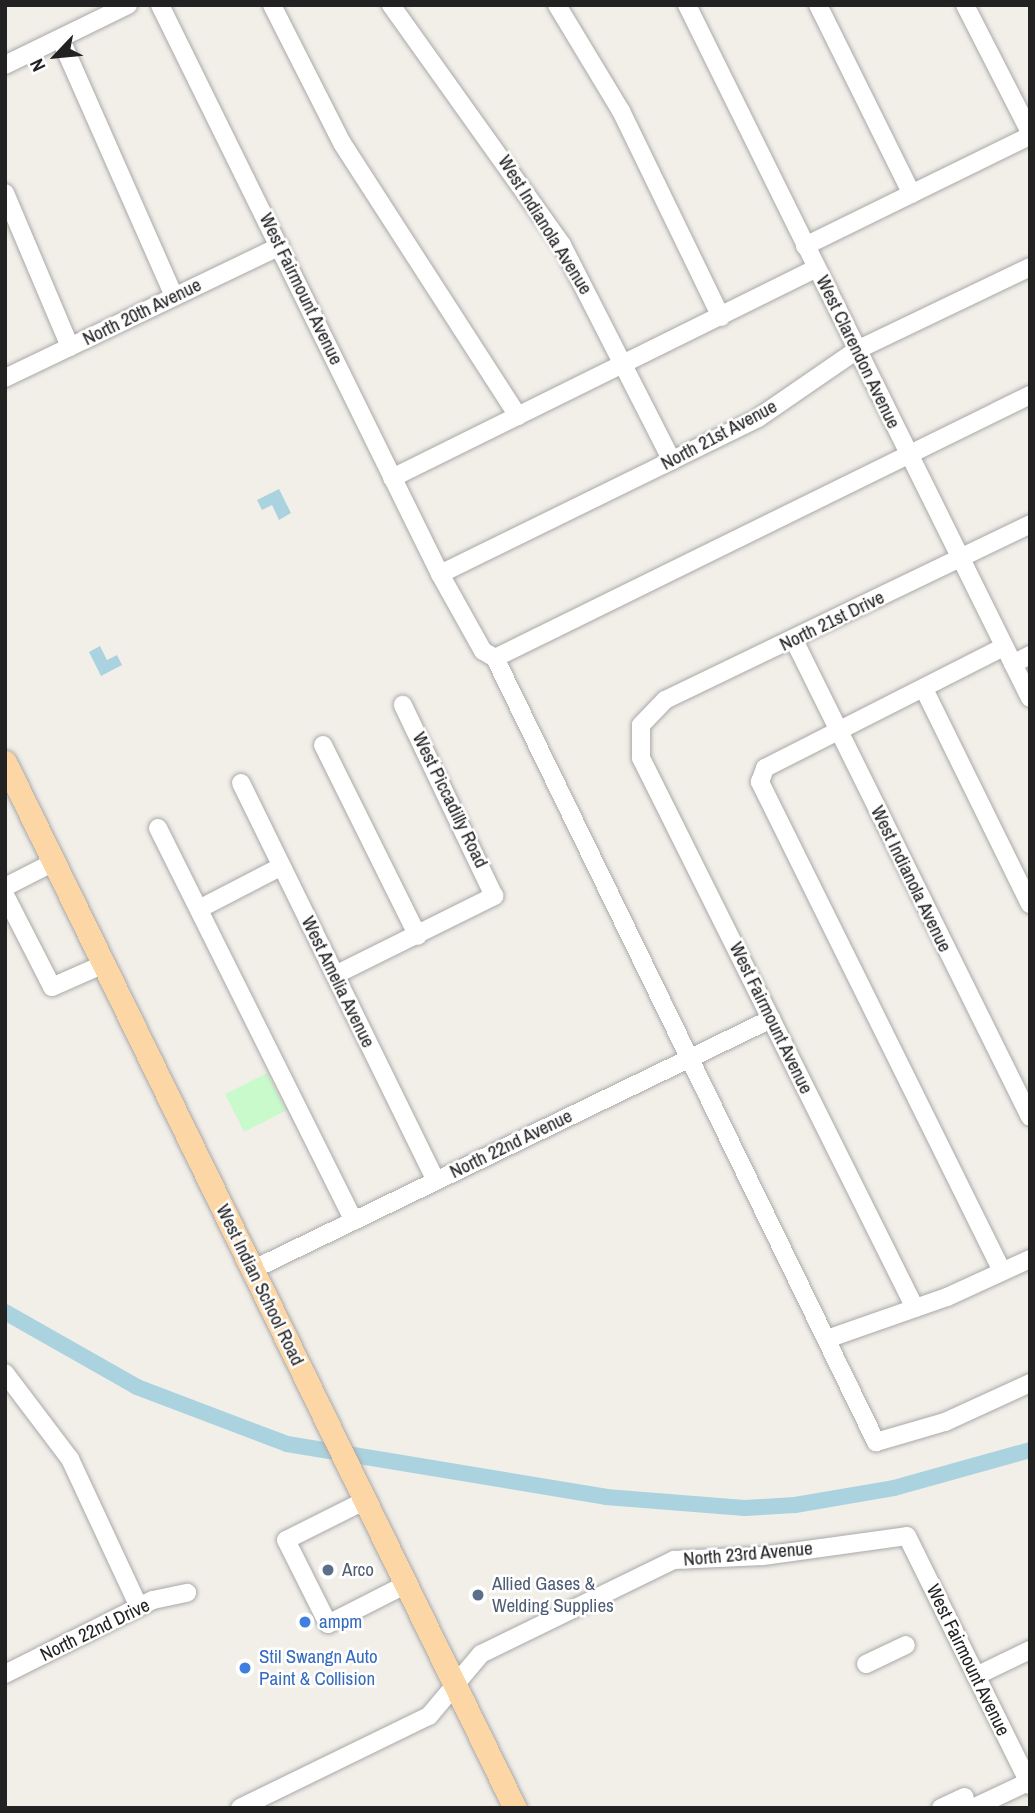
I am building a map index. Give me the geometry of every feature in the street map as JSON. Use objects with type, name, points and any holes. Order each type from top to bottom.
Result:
[{"type":"main road","name":"West Indian School Road","points":[[5,762],[516,1808]]},
{"type":"street","points":[[5,65],[128,5]]},
{"type":"street","name":"West Fairmount Avenue","points":[[160,5],[440,574],[483,651],[495,658],[687,1059],[876,1442],[945,1422],[1030,1383]]},
{"type":"street","points":[[272,5],[342,143],[518,416]]},
{"type":"street","name":"West Indianola Avenue","points":[[391,5],[536,204],[624,364],[672,461]]},
{"type":"street","points":[[557,5],[621,111],[721,317]]},
{"type":"street","name":"West Clarendon Avenue","points":[[687,5],[1030,698]]},
{"type":"street","points":[[818,5],[912,194]]},
{"type":"street","points":[[806,246],[1030,134],[964,5]]},
{"type":"street","points":[[61,40],[174,296]]},
{"type":"street","points":[[5,193],[70,347]]},
{"type":"street","name":"North 20th Avenue","points":[[5,378],[280,246]]},
{"type":"street","name":"North 21st Avenue","points":[[440,574],[758,418],[857,350],[1030,267]]},
{"type":"street","points":[[392,478],[816,268]]},
{"type":"street","points":[[495,658],[1030,395]]},
{"type":"street","name":"North 21st Drive","points":[[641,725],[664,700],[794,640],[1030,524]]},
{"type":"street","name":"West Indianola Avenue","points":[[794,640],[1030,1118]]},
{"type":"street","points":[[1002,1271],[760,782],[765,768],[924,690],[1004,647]]},
{"type":"street","points":[[1013,664],[1030,655]]},
{"type":"street","points":[[924,690],[1030,904]]},
{"type":"street","name":"West Piccadilly Road","points":[[403,705],[494,896],[418,936]]},
{"type":"street","name":"West Fairmount Avenue","points":[[641,725],[641,758],[915,1308]]},
{"type":"street","points":[[323,745],[418,936],[335,975]]},
{"type":"street","name":"West Amelia Avenue","points":[[241,783],[436,1181]]},
{"type":"street","points":[[158,828],[354,1220]]},
{"type":"street","points":[[5,887],[54,862]]},
{"type":"street","points":[[199,909],[282,866]]},
{"type":"street","points":[[5,895],[51,987],[104,964]]},
{"type":"street","name":"North 22nd Avenue","points":[[252,1270],[771,1019]]},
{"type":"street","points":[[827,1339],[915,1308],[1030,1259]]},
{"type":"street","points":[[5,1373],[70,1460],[139,1607]]},
{"type":"street","points":[[364,1501],[286,1540],[328,1624],[405,1585]]},
{"type":"street","name":"West Fairmount Avenue","points":[[907,1536],[1029,1783]]},
{"type":"street","name":"North 23rd Avenue","points":[[240,1808],[429,1716],[481,1654],[674,1560],[763,1556],[907,1536]]},
{"type":"street","name":"North 22nd Drive","points":[[5,1674],[139,1607],[187,1593]]},
{"type":"street","points":[[866,1664],[906,1644]]},
{"type":"street","points":[[976,1676],[1030,1650]]},
{"type":"street","points":[[941,1808],[1029,1783]]},
{"type":"green space","points":[[267,1073],[286,1110],[244,1132],[225,1094]]},
{"type":"water","points":[[279,489],[291,513],[279,520],[272,505],[262,510],[257,500]]},
{"type":"water","points":[[100,646],[107,660],[117,655],[122,665],[101,676],[89,652]]},
{"type":"waterway","points":[[5,1312],[137,1387],[287,1444],[606,1497],[745,1508],[795,1505],[894,1488],[1030,1450]]},
{"type":"place","name":"Arco","points":[[328,1570]]},
{"type":"place","name":"Allied Gases & Welding Supplies","points":[[478,1595]]},
{"type":"place","name":"ampm","points":[[305,1622]]},
{"type":"place","name":"Stil Swangn Auto Paint & Collision","points":[[245,1668]]}]
